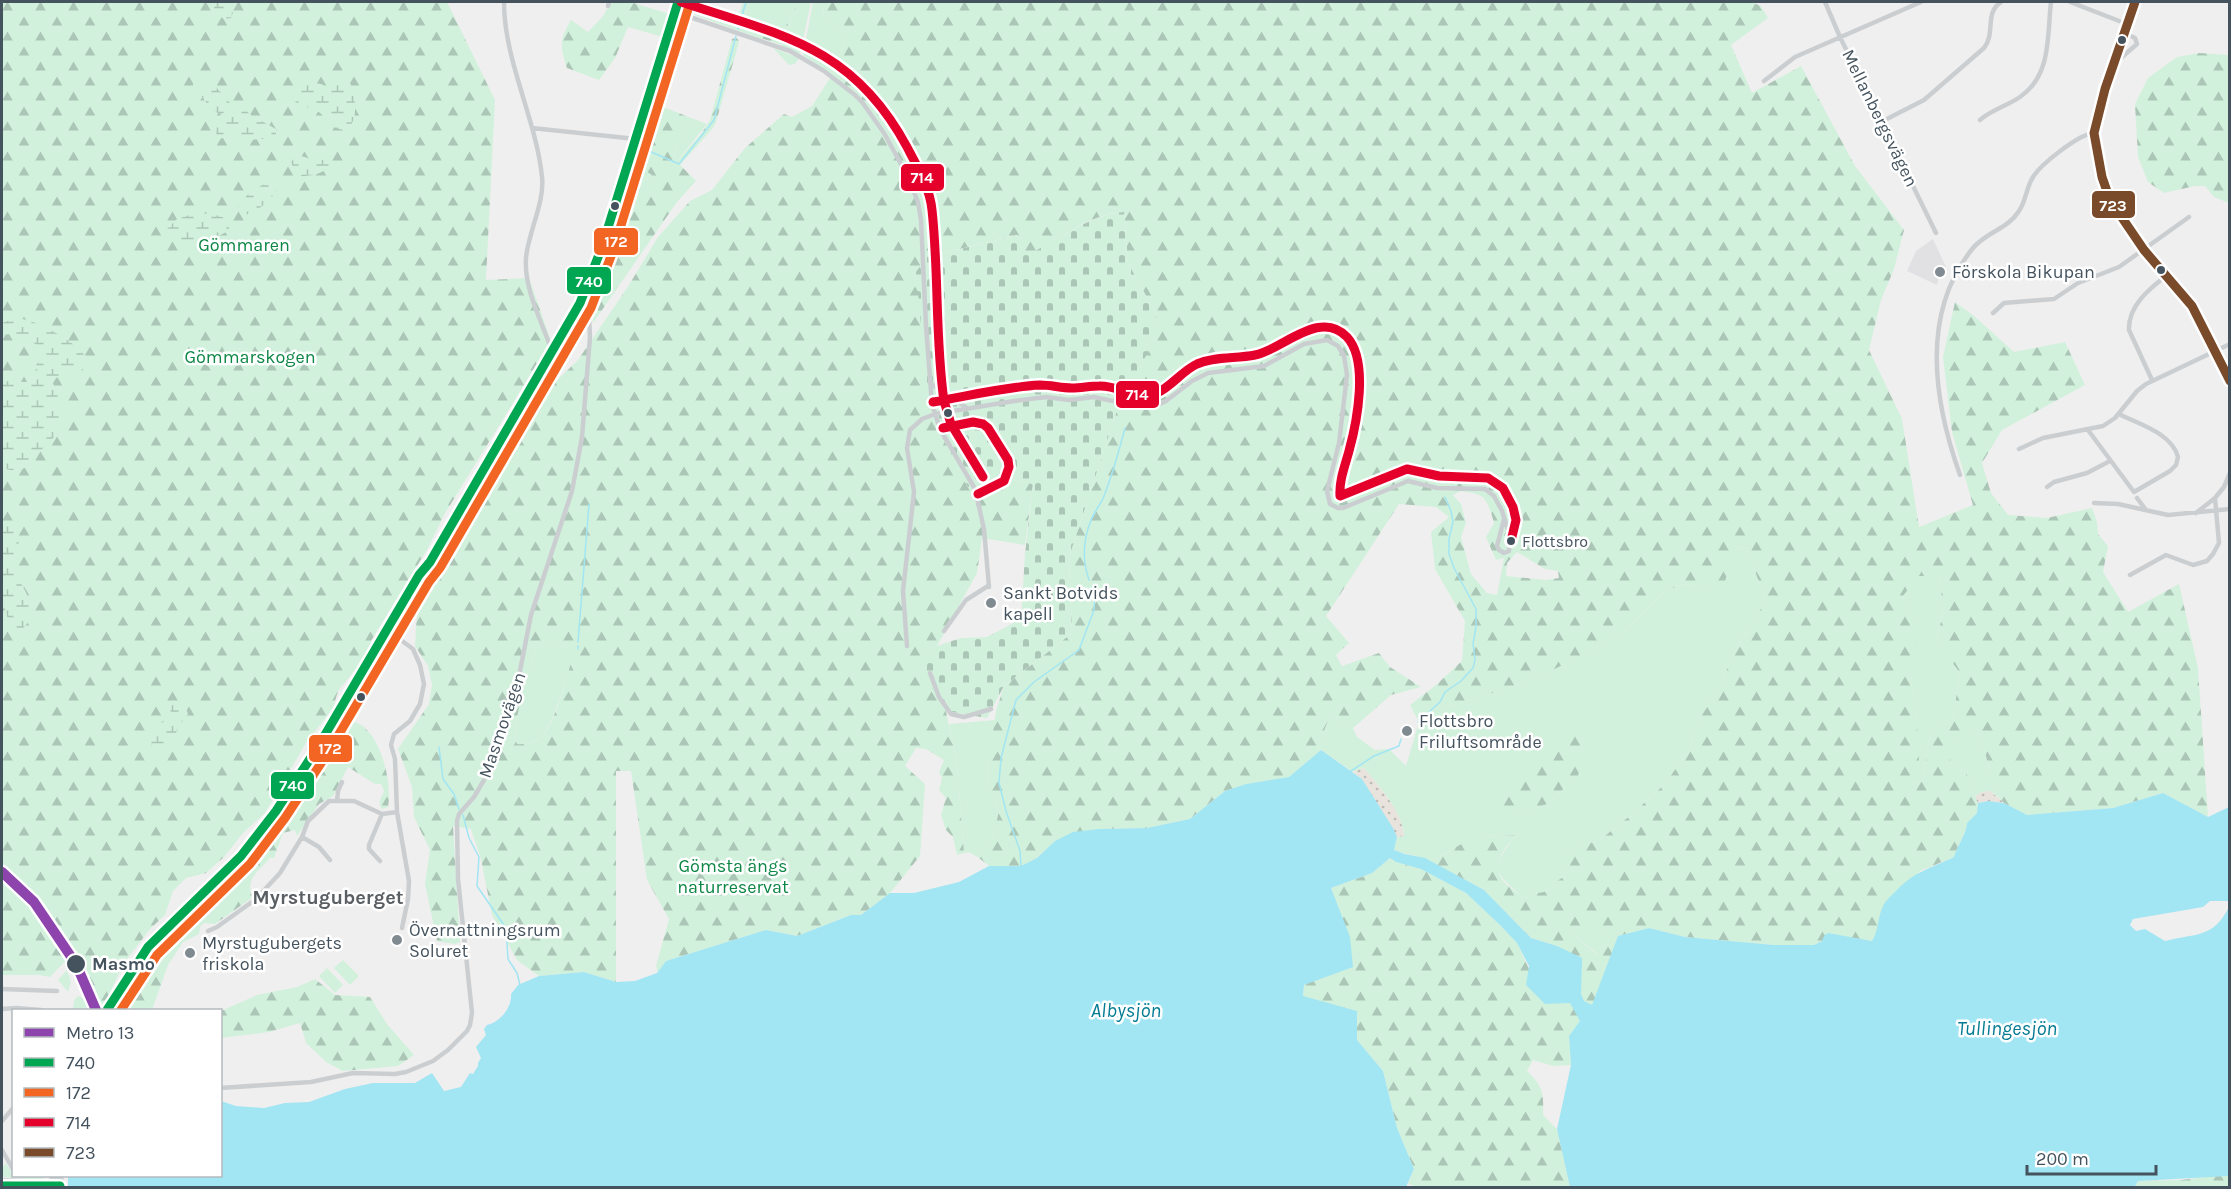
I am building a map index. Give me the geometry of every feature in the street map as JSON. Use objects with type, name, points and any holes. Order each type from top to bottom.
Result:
[{"type":"main road","points":[[109,1009],[127,976],[148,946],[227,872],[259,833],[339,714],[418,575],[430,562],[580,303],[602,247],[678,2]]},
{"type":"main road","points":[[116,1009],[153,950],[170,931],[225,883],[257,846],[319,755],[394,635],[426,578],[430,562]]},
{"type":"main road","points":[[394,635],[390,630],[405,603],[406,596]]},
{"type":"main road","points":[[381,640],[388,635],[394,635]]},
{"type":"street","points":[[504,2],[507,33],[532,128],[543,182],[526,257],[528,282],[549,342],[554,347]]},
{"type":"street","name":"Mellanbergsvägen","points":[[1825,2],[1936,233]]},
{"type":"street","points":[[1764,81],[1795,57],[1921,2]]},
{"type":"street","points":[[1881,122],[1924,100],[1984,48],[1990,37],[1992,12],[1994,7],[2001,2]]},
{"type":"street","points":[[1980,120],[2020,97],[2038,78],[2046,56],[2051,2]]},
{"type":"street","points":[[2070,2],[2127,24]]},
{"type":"street","points":[[2135,2],[2112,65],[2094,133],[2096,152],[2108,195],[2144,250],[2192,306],[2229,382]]},
{"type":"street","points":[[675,12],[796,54],[855,94],[873,117],[907,175],[918,202],[921,220],[930,382],[935,414],[940,429],[975,489],[984,529],[989,587],[966,600],[945,631]]},
{"type":"street","points":[[2112,65],[2137,44],[2135,38],[2124,33]]},
{"type":"street","points":[[532,128],[636,139]]},
{"type":"street","points":[[1960,475],[1949,441],[1939,388],[1937,345],[1938,325],[1943,304],[1971,250],[1982,240],[2010,223],[2018,214],[2038,169],[2083,135],[2094,133]]},
{"type":"street","points":[[1993,313],[2004,303],[2058,297],[2078,283],[2120,267],[2188,217]]},
{"type":"street","points":[[2152,380],[2129,330],[2129,322],[2143,297],[2166,276]]},
{"type":"street","name":"Masmovägen","points":[[222,1088],[311,1082],[354,1073],[402,1073],[438,1057],[463,1036],[471,1025],[472,1013],[458,879],[457,821],[459,814],[474,797],[484,780],[498,744],[520,674],[531,615],[569,502],[582,437],[590,337],[589,315],[580,303]]},
{"type":"street","points":[[907,645],[903,591],[914,492],[907,448],[910,430],[922,420],[935,414],[1046,397],[1069,400],[1094,397],[1140,407],[1154,407],[1208,373],[1264,366],[1304,344],[1327,340],[1338,346],[1344,356],[1347,375],[1339,443],[1327,499],[1334,506],[1343,508],[1408,481],[1437,488],[1485,489],[1494,496],[1502,511],[1510,536],[1511,545],[1504,553],[1499,550],[1497,543],[1504,519]]},
{"type":"street","points":[[2019,449],[2043,438],[2103,426],[2119,414],[2137,391],[2152,380],[2229,344]]},
{"type":"street","points":[[930,382],[967,408]]},
{"type":"street","points":[[2088,430],[2134,492],[2172,470],[2176,465],[2177,454],[2171,444],[2157,433],[2119,414]]},
{"type":"street","points":[[2047,487],[2055,482],[2088,473],[2110,461]]},
{"type":"street","points":[[2196,513],[2215,498],[2224,487],[2229,472]]},
{"type":"street","points":[[2137,498],[2146,510]]},
{"type":"street","points":[[2130,575],[2166,555],[2189,565],[2207,561],[2219,543],[2215,498]]},
{"type":"street","points":[[2094,503],[2118,504],[2168,515],[2229,509]]},
{"type":"street","points":[[394,635],[413,649],[424,684],[420,704],[410,721],[394,734],[391,745],[395,759],[397,812],[409,881],[402,928]]},
{"type":"street","points":[[930,673],[939,697],[951,714],[964,717],[991,709]]},
{"type":"street","points":[[337,801],[342,782]]},
{"type":"street","points":[[208,931],[256,899],[280,873],[302,837],[308,822],[329,801],[354,801],[382,814],[397,812]]},
{"type":"street","points":[[380,861],[369,849],[369,845],[382,814]]},
{"type":"street","points":[[302,837],[319,848],[330,860]]},
{"type":"street","points":[[2,989],[57,990]]},
{"type":"street","points":[[2,1009],[24,1009]]},
{"type":"street","points":[[2,1121],[12,1109]]},
{"type":"street","points":[[2,1150],[12,1168]]},
{"type":"street","points":[[2,1181],[55,1184]]},
{"type":"street","points":[[2,1186],[32,1187],[55,1184]]},
{"type":"shaded area","points":[[1933,239],[1946,267],[1940,272],[1937,285],[1907,271],[1916,251]]},
{"type":"green space","name":"Gömmarskogen","points":[[2,2],[447,2],[495,100],[486,280],[529,278],[551,341],[444,515],[428,548],[371,641],[367,655],[338,691],[333,708],[306,743],[265,813],[206,873],[186,878],[173,891],[165,915],[150,929],[124,963],[104,1005],[92,1001],[82,991],[78,984],[82,975],[74,958],[70,956],[50,977],[2,975]]},
{"type":"green space","points":[[213,2],[226,2],[233,12],[231,18],[225,19],[216,15]]},
{"type":"green space","points":[[612,2],[630,2],[670,14],[663,37],[628,27],[615,58],[599,80],[567,68],[562,44],[564,33],[571,20],[588,32]]},
{"type":"green space","points":[[684,2],[687,2],[687,7],[692,11],[735,25],[743,2],[736,30],[687,12],[683,7]]},
{"type":"green space","points":[[743,2],[750,2],[744,19],[784,32],[794,2],[798,2],[782,45],[736,30]]},
{"type":"green space","points":[[750,2],[794,2],[784,32],[744,19]]},
{"type":"green space","points":[[798,2],[811,2],[800,54],[782,46]]},
{"type":"green space","points":[[813,2],[823,2],[824,21],[850,29],[832,75],[803,55]]},
{"type":"green space","name":"Gömsta ängs naturreservat","points":[[823,2],[1751,2],[1761,6],[1768,18],[1731,45],[1752,93],[1801,66],[1855,166],[1904,230],[1894,269],[1881,300],[1869,350],[1902,419],[1919,527],[1973,505],[1952,432],[1943,357],[1955,302],[2014,352],[2065,342],[2085,385],[2002,430],[1982,463],[1991,493],[2008,515],[2047,518],[2092,508],[2098,534],[2108,546],[2103,572],[2128,612],[2179,584],[2198,668],[2208,817],[2163,793],[2113,808],[2027,815],[2004,803],[1996,795],[1980,733],[1947,740],[1951,764],[1966,772],[1978,803],[1977,813],[1967,823],[1954,857],[1920,871],[1878,924],[1878,932],[1872,941],[1853,938],[1822,941],[1814,945],[1774,945],[1685,937],[1649,928],[1618,936],[1593,1006],[1584,1001],[1557,946],[1531,938],[1484,890],[1431,862],[1468,840],[1517,835],[1499,860],[1501,878],[1524,898],[1549,891],[1554,883],[1565,876],[1561,866],[1561,854],[1601,839],[1665,784],[1688,751],[1701,716],[1719,690],[1732,657],[1766,600],[1746,548],[1735,549],[1725,581],[1710,587],[1682,584],[1663,593],[1625,631],[1600,646],[1535,679],[1456,705],[1437,707],[1419,722],[1410,705],[1462,661],[1465,621],[1435,569],[1431,532],[1449,517],[1436,507],[1399,504],[1326,616],[1349,643],[1336,655],[1342,666],[1379,653],[1390,667],[1421,687],[1391,695],[1353,728],[1331,714],[1318,745],[1321,750],[1289,777],[1246,784],[1225,791],[1190,819],[1147,828],[1099,829],[1055,841],[1037,858],[1021,866],[989,866],[979,858],[992,840],[999,811],[986,779],[996,711],[1004,686],[1072,633],[1069,557],[1116,413],[1149,349],[1156,314],[1128,263],[1124,212],[1098,217],[1027,256],[1017,235],[927,257],[929,411],[968,486],[996,476],[1033,484],[1025,545],[982,538],[977,573],[937,646],[922,657],[946,711],[957,764],[964,853],[957,855],[953,837],[946,830],[941,815],[946,798],[939,790],[942,778],[939,772],[944,760],[926,749],[916,748],[905,766],[925,784],[920,856],[890,893],[861,915],[851,915],[797,936],[766,930],[666,961],[658,973],[656,966],[669,919],[647,880],[631,771],[616,771],[616,982],[584,972],[539,976],[517,960],[492,915],[481,859],[471,829],[453,826],[460,942],[455,944],[437,941],[425,884],[430,850],[414,817],[412,787],[398,749],[429,704],[432,685],[428,666],[415,646],[417,612],[506,448],[548,389],[578,360],[629,285],[658,237],[690,201],[712,190],[745,148],[784,114],[792,117],[812,106],[832,75],[850,29],[824,21]],"holes":[[[1461,491],[1474,493],[1480,495],[1488,505],[1494,523],[1486,537],[1496,560],[1504,558],[1497,595],[1487,593],[1471,574],[1461,537],[1466,523],[1461,504],[1453,495]],[[1517,552],[1545,569],[1558,571],[1559,578],[1546,580],[1506,576],[1507,563]],[[1918,576],[1940,576],[1943,615],[1936,640],[1960,673],[1953,717],[1930,734],[1922,782],[1911,785],[1919,762],[1911,680],[1918,648],[1913,620],[1906,609],[1903,596]],[[535,641],[556,647],[564,645],[574,652],[560,698],[546,732],[535,741],[517,744],[518,713],[536,651],[533,644]],[[1588,920],[1609,936],[1596,954],[1572,933]]]},
{"type":"green space","points":[[732,39],[739,40],[738,46],[716,122],[680,165],[696,181],[677,202],[593,323],[591,312],[585,301],[604,259],[610,234],[621,213],[622,200],[652,175],[637,162],[654,103],[691,118],[673,155],[676,162],[701,134],[710,120]]},
{"type":"green space","points":[[671,46],[648,126],[653,174],[622,200],[659,73]]},
{"type":"green space","points":[[773,48],[799,58],[795,64],[789,65]]},
{"type":"green space","points":[[2199,53],[2229,55],[2229,203],[2214,197],[2205,186],[2164,193],[2148,182],[2138,157],[2135,104],[2148,78],[2177,57]]},
{"type":"green space","points":[[304,82],[321,84],[329,88],[343,82],[350,83],[355,103],[354,119],[351,125],[346,128],[336,128],[320,113],[298,104],[294,97],[295,92],[298,84]]},
{"type":"green space","points":[[193,83],[216,87],[230,103],[242,107],[252,116],[276,129],[276,136],[273,139],[249,141],[238,134],[219,139],[215,131],[221,114],[211,110],[201,95],[193,89]]},
{"type":"green space","points":[[691,118],[707,124],[676,162],[673,155]]},
{"type":"green space","points":[[296,156],[313,160],[326,159],[330,167],[323,172],[297,176],[291,162]]},
{"type":"green space","points":[[270,181],[276,183],[277,191],[270,199],[250,213],[245,215],[241,212],[238,206],[251,191]]},
{"type":"green space","points":[[1124,212],[1128,263],[1156,314],[1149,350],[1116,413],[1069,557],[1072,633],[1004,686],[987,718],[946,711],[931,686],[922,657],[937,646],[961,638],[987,637],[1021,619],[1033,484],[996,476],[968,487],[929,411],[916,272],[927,257],[1018,235],[1027,255],[1086,223]]},
{"type":"green space","points":[[195,213],[222,217],[230,222],[229,229],[209,239],[181,240],[167,237],[166,230],[177,219]]},
{"type":"green space","points":[[17,318],[35,323],[68,340],[84,354],[87,361],[82,371],[52,380],[61,407],[60,428],[28,466],[13,470],[2,465],[2,382],[29,382],[38,379],[41,375],[35,367],[44,353],[44,350],[24,338],[8,334],[2,335],[2,323]]},
{"type":"green space","points":[[2,522],[18,525],[19,542],[11,566],[31,605],[29,621],[23,628],[10,625],[2,601]]},
{"type":"green space","points":[[1746,548],[1766,600],[1732,657],[1719,690],[1701,716],[1688,751],[1665,784],[1631,815],[1601,839],[1561,854],[1561,866],[1565,876],[1554,883],[1549,891],[1524,898],[1500,875],[1498,863],[1516,835],[1481,837],[1431,862],[1394,850],[1397,837],[1404,836],[1399,817],[1383,791],[1364,768],[1353,772],[1321,750],[1318,745],[1331,714],[1353,728],[1357,737],[1375,750],[1389,749],[1406,766],[1419,722],[1437,707],[1456,705],[1535,679],[1600,646],[1625,631],[1663,593],[1682,584],[1710,587],[1735,549]],"holes":[[[1578,776],[1547,804],[1515,815]]]},
{"type":"green space","points":[[1918,575],[1940,576],[1943,615],[1936,640],[1960,672],[1953,717],[1930,734],[1922,782],[1910,785],[1917,723],[1911,680],[1917,648],[1913,620],[1906,609],[1903,596]]},
{"type":"green space","points":[[535,641],[556,647],[564,645],[575,652],[555,711],[545,732],[535,741],[517,744],[518,713],[536,651],[533,644]]},
{"type":"green space","points":[[179,702],[184,703],[188,714],[177,728],[174,746],[157,749],[150,744],[150,733],[155,726],[171,714],[170,707]]},
{"type":"green space","points":[[995,720],[986,779],[999,811],[992,840],[979,858],[969,852],[964,853],[957,764],[949,724]]},
{"type":"green space","points":[[355,722],[364,727],[378,746],[389,788],[388,807],[382,809],[380,804],[384,791],[381,784],[375,784],[348,767],[333,796],[319,804],[297,836],[295,830],[283,833],[274,858],[270,858],[257,871],[252,880],[250,885],[253,897],[215,924],[204,923],[200,927],[199,934],[183,942],[168,965],[152,1009],[121,1009],[147,983],[190,924],[235,883],[261,853],[346,726]]},
{"type":"green space","points":[[1581,728],[1588,731],[1578,776],[1547,804],[1515,815],[1493,803],[1566,729]]},
{"type":"green space","points":[[1980,733],[1996,795],[1999,798],[1990,791],[1975,796],[1966,772],[1951,764],[1946,740]]},
{"type":"green space","points":[[1390,858],[1421,869],[1466,893],[1517,943],[1545,1004],[1570,1002],[1581,1021],[1569,1036],[1571,1065],[1553,1066],[1533,1060],[1527,1071],[1541,1090],[1543,1115],[1557,1129],[1570,1187],[1422,1188],[1408,1184],[1414,1169],[1397,1128],[1383,1071],[1357,1040],[1357,1011],[1303,997],[1304,985],[1337,908],[1331,888],[1372,873]]},
{"type":"green space","points":[[1588,919],[1609,936],[1597,954],[1572,933]]},
{"type":"green space","points":[[343,960],[359,976],[350,985],[334,968]]},
{"type":"green space","points":[[327,968],[343,985],[335,993],[319,976]]},
{"type":"green space","points":[[67,970],[71,982],[68,992],[58,980]]},
{"type":"green space","points":[[315,979],[335,995],[370,997],[387,1024],[414,1055],[398,1066],[343,1071],[326,1062],[306,1043],[300,1023],[269,1032],[222,1038],[222,1011],[257,995],[297,987]]},
{"type":"green space","points":[[78,996],[99,1009],[73,1009],[74,1000]]},
{"type":"green space","points":[[6,1163],[12,1177],[46,1177],[40,1180],[2,1177],[2,1168]]},
{"type":"green space","points":[[2229,1176],[2229,1187],[2134,1188],[2138,1181],[2181,1180]]},
{"type":"sand","points":[[1364,768],[1394,808],[1404,836],[1397,837],[1362,779],[1353,772]]},
{"type":"sand","points":[[1990,791],[2004,803],[1988,801],[1978,803],[1975,796]]},
{"type":"water","points":[[1321,750],[1362,779],[1393,828],[1397,837],[1394,850],[1425,858],[1484,890],[1531,938],[1557,946],[1582,958],[1581,994],[1584,1001],[1592,1005],[1618,936],[1649,928],[1685,937],[1774,945],[1814,945],[1822,941],[1828,933],[1872,941],[1881,911],[1888,899],[1916,875],[1954,857],[1967,823],[1977,813],[1978,803],[1988,801],[2004,803],[2027,815],[2113,808],[2163,793],[2208,817],[2229,807],[2229,901],[2210,901],[2203,907],[2133,919],[2130,925],[2136,931],[2145,929],[2165,941],[2210,930],[2229,907],[2229,1176],[2138,1181],[2134,1188],[1570,1187],[1557,1129],[1571,1065],[1569,1036],[1580,1021],[1570,1003],[1545,1004],[1526,985],[1529,966],[1517,943],[1466,893],[1421,869],[1390,858],[1372,873],[1331,888],[1350,937],[1353,967],[1304,985],[1303,996],[1357,1011],[1357,1040],[1383,1071],[1397,1128],[1414,1169],[1406,1187],[68,1187],[68,1177],[222,1177],[222,1101],[236,1106],[264,1108],[285,1103],[309,1102],[345,1089],[373,1083],[415,1083],[432,1073],[444,1091],[461,1087],[470,1073],[473,1074],[478,1066],[481,1058],[476,1047],[486,1035],[484,1029],[504,1014],[511,994],[518,985],[539,976],[584,972],[616,982],[635,981],[657,973],[666,961],[766,930],[797,936],[851,915],[861,915],[890,893],[914,893],[959,882],[989,866],[1021,866],[1037,858],[1055,841],[1073,832],[1147,828],[1190,819],[1225,791],[1246,784],[1289,777]]},
{"type":"waterway","points":[[738,29],[746,2]]},
{"type":"waterway","points":[[642,148],[679,164],[714,120],[736,36]]},
{"type":"waterway","points":[[1089,580],[1084,558],[1086,535],[1092,517],[1103,499],[1125,428]]},
{"type":"waterway","points":[[1418,722],[1440,702],[1445,692],[1461,681],[1473,668],[1475,660],[1473,644],[1476,609],[1449,554],[1449,539],[1453,522],[1445,497]]},
{"type":"waterway","points":[[578,642],[589,504]]},
{"type":"waterway","points":[[1021,866],[1020,851],[999,783],[1001,758],[1016,700],[1034,682],[1079,650],[1094,610],[1095,594],[1092,587]]},
{"type":"waterway","points":[[1351,771],[1374,756],[1399,746],[1401,739]]},
{"type":"waterway","points":[[439,747],[443,779],[454,794],[459,809]]},
{"type":"waterway","points":[[463,815],[469,838],[479,857],[477,886],[506,928],[508,959],[517,973],[520,985]]},
{"type":"metro line","name":"13","points":[[2,872],[34,902],[76,964],[96,1009]]},
{"type":"transit line","name":"740","points":[[108,1009],[148,947],[241,856],[276,811],[319,745],[419,575],[430,562],[580,303],[602,247],[678,2]]},
{"type":"transit line","name":"714","points":[[681,2],[751,24],[811,49],[838,65],[863,86],[886,113],[911,154],[929,194],[934,234],[939,354],[944,401],[951,424],[983,477]]},
{"type":"transit line","name":"723","points":[[2135,2],[2105,89],[2094,133],[2102,177],[2110,200],[2144,250],[2192,306],[2230,381]]},
{"type":"transit line","name":"172","points":[[122,1009],[157,955],[250,864],[285,818],[329,751],[429,582],[440,568],[591,308],[613,251],[689,6]]},
{"type":"transit line","name":"714","points":[[933,402],[1040,385],[1072,388],[1106,386],[1136,394],[1150,395],[1162,390],[1197,364],[1266,352],[1313,329],[1325,327],[1336,329],[1347,337],[1354,348],[1359,376],[1358,409],[1341,479],[1340,496],[1407,469],[1439,476],[1488,478],[1503,488],[1513,507],[1516,520],[1511,541]]},
{"type":"transit line","name":"714","points":[[943,428],[973,422],[983,424],[988,428],[1008,460],[1009,467],[1004,481],[978,494]]},
{"type":"transit line","name":"740","points":[[2,1186],[60,1186]]},
{"type":"place","name":"Förskola Bikupan","points":[[1940,272]]},
{"type":"place","name":"Flottsbro","points":[[1511,541]]},
{"type":"place","name":"Sankt Botvids kapell","points":[[991,603]]},
{"type":"place","name":"Flottsbro Friluftsområde","points":[[1407,731]]},
{"type":"place","name":"Övernattningsrum Soluret","points":[[397,940]]},
{"type":"place","name":"Myrstugubergets friskola","points":[[190,953]]},
{"type":"place","name":"Masmo","points":[[76,964]]},
{"type":"district","name":"Myrstuguberget","points":[[328,897]]},
{"type":"park label","name":"Gömmaren","points":[[244,245]]},
{"type":"water label","name":"Albysjön","points":[[1126,1010]]},
{"type":"water label","name":"Tullingesjön","points":[[2007,1028]]}]
